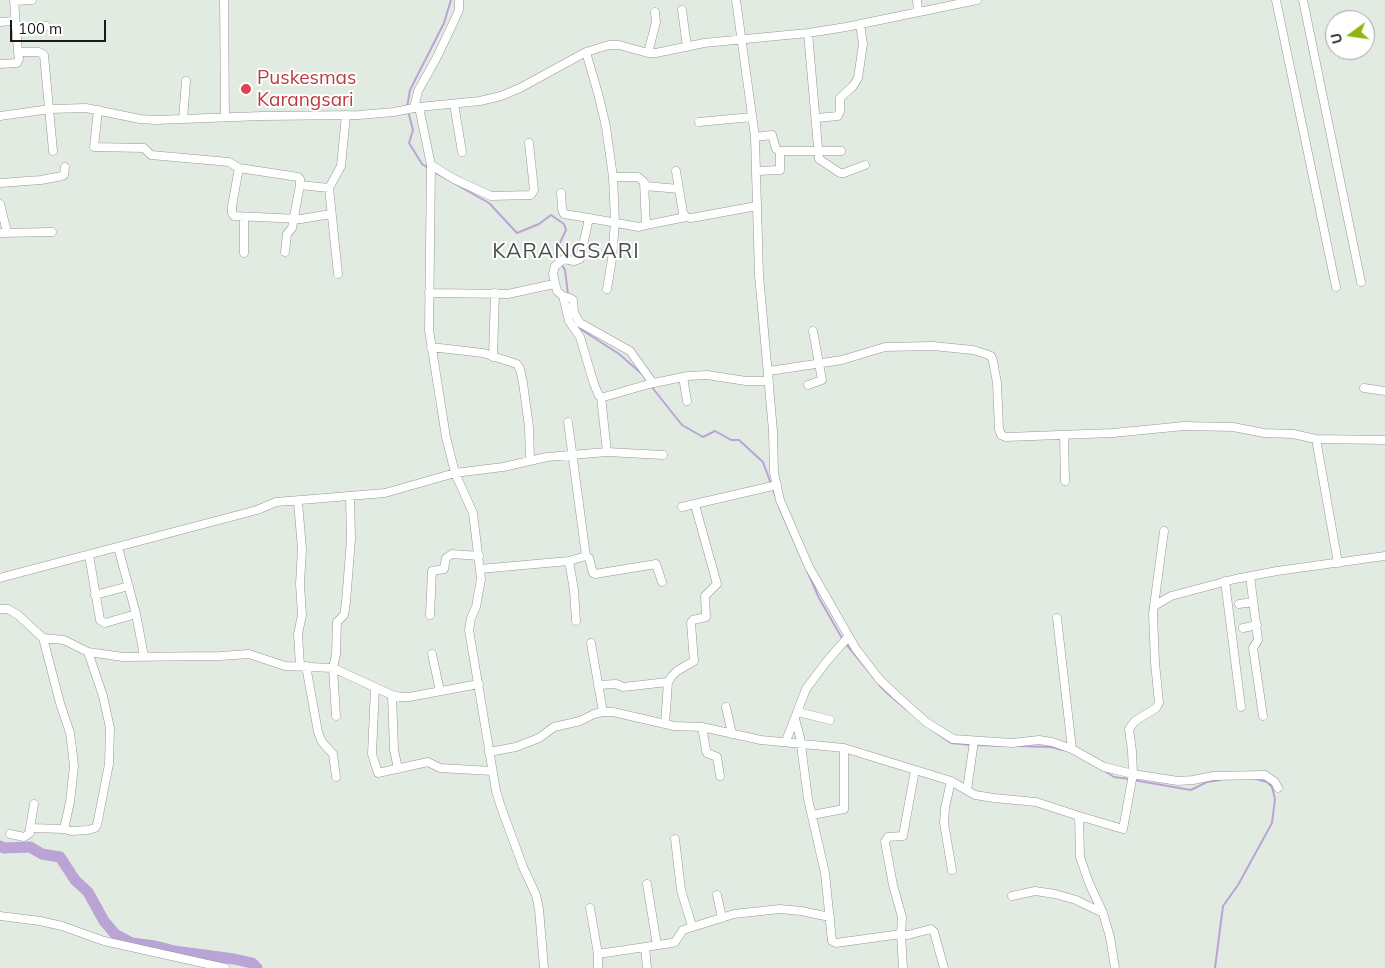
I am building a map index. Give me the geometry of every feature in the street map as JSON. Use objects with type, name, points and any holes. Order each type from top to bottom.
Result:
[{"type":"street","points":[[0,64],[16,63],[19,59],[14,1],[32,0]]},
{"type":"street","points":[[224,0],[226,117]]},
{"type":"street","points":[[459,0],[459,10],[437,57],[418,91],[412,109],[432,166],[430,176],[429,330],[446,437],[455,473],[473,513],[481,579],[478,598],[468,630],[479,684],[492,771],[500,807],[536,895],[544,968]]},
{"type":"street","points":[[736,0],[755,137],[759,275],[769,371],[773,432],[773,486],[809,567],[845,640],[880,680],[926,722],[953,739],[974,744],[1045,741],[1072,748],[1104,767],[1132,777],[1178,781],[1213,776],[1265,775],[1270,777],[1278,788]]},
{"type":"street","points":[[916,0],[918,12]]},
{"type":"street","points":[[0,116],[50,109],[86,108],[140,119],[346,115],[480,101],[501,96],[520,88],[586,52],[608,44],[619,44],[648,53],[670,51],[742,38],[808,33],[860,24],[964,1],[977,0]]},
{"type":"street","points":[[1276,0],[1336,287]]},
{"type":"street","points":[[1303,0],[1361,282]]},
{"type":"street","points":[[682,10],[687,47]]},
{"type":"street","points":[[648,53],[656,22],[655,12]]},
{"type":"street","points":[[0,22],[16,25],[46,26]]},
{"type":"street","points":[[817,118],[838,116],[840,98],[853,86],[858,78],[863,44],[860,24]]},
{"type":"street","points":[[808,33],[817,118],[819,158],[840,173],[865,165]]},
{"type":"street","points":[[18,52],[39,52],[44,55],[53,151]]},
{"type":"street","points":[[586,52],[606,127],[613,177],[615,222],[612,260],[607,289]]},
{"type":"street","points":[[183,119],[186,81]]},
{"type":"street","points":[[454,104],[462,152]]},
{"type":"street","points":[[98,110],[94,147],[144,148],[151,155],[229,162],[239,168],[298,177],[300,185],[292,229],[287,234],[285,252]]},
{"type":"street","points":[[338,274],[330,188],[341,166],[346,115]]},
{"type":"street","points":[[699,122],[752,116]]},
{"type":"street","points":[[755,137],[772,136],[774,146],[780,151],[841,151]]},
{"type":"street","points":[[432,166],[454,179],[491,196],[531,195],[534,190],[529,143]]},
{"type":"street","points":[[756,172],[780,170],[780,151]]},
{"type":"street","points":[[0,183],[41,180],[62,176],[65,167]]},
{"type":"street","points":[[239,168],[232,213],[234,216],[294,219],[331,214]]},
{"type":"street","points":[[676,171],[682,213],[686,217]]},
{"type":"street","points":[[613,177],[638,177],[644,182],[646,225]]},
{"type":"street","points":[[300,185],[330,188]]},
{"type":"street","points":[[645,186],[679,189]]},
{"type":"street","points":[[561,193],[564,214],[639,227],[686,217],[691,218],[757,206]]},
{"type":"street","points":[[0,204],[3,233],[52,232]]},
{"type":"street","points":[[244,218],[244,254]]},
{"type":"street","points":[[589,218],[577,260],[564,259],[555,266],[552,272],[557,290],[572,300],[572,319],[580,337],[596,390],[601,397],[607,452]]},
{"type":"street","points":[[429,293],[514,293],[554,284]]},
{"type":"street","points":[[493,357],[495,293]]},
{"type":"street","points":[[572,319],[630,351],[651,384]]},
{"type":"street","points":[[808,385],[822,380],[814,331]]},
{"type":"street","points":[[769,371],[842,360],[894,346],[933,346],[973,350],[991,356],[993,361],[997,383],[999,429],[1002,435],[1006,437],[1113,433],[1184,426],[1233,428],[1316,438],[1385,440]]},
{"type":"street","points":[[431,347],[483,353],[517,364],[520,369],[528,427],[530,461]]},
{"type":"street","points":[[601,397],[683,377],[707,375],[746,381],[769,381]]},
{"type":"street","points":[[683,377],[687,401]]},
{"type":"street","points":[[1364,388],[1385,391]]},
{"type":"street","points":[[568,422],[574,455],[586,556],[589,558],[593,573],[656,564],[662,582]]},
{"type":"street","points":[[1064,435],[1065,480]]},
{"type":"street","points":[[1316,438],[1338,563]]},
{"type":"street","points":[[0,578],[257,510],[276,502],[298,502],[385,493],[401,490],[455,473],[503,467],[547,457],[607,452],[663,455]]},
{"type":"street","points":[[682,507],[773,486]]},
{"type":"street","points":[[336,716],[333,668],[336,654],[336,622],[344,614],[346,602],[351,539],[350,497]]},
{"type":"street","points":[[298,502],[302,549],[300,584],[302,615],[298,634],[318,732],[322,742],[333,754],[336,777]]},
{"type":"street","points":[[665,724],[668,682],[677,671],[694,661],[691,623],[694,620],[706,617],[705,596],[717,584],[695,505]]},
{"type":"street","points":[[489,752],[516,748],[554,728],[603,712],[613,712],[674,726],[702,727],[761,740],[801,742],[844,748],[951,780],[967,790],[982,796],[1036,802],[1123,829],[1132,777],[1132,750],[1129,729],[1135,721],[1156,708],[1159,703],[1153,613],[1164,531]]},
{"type":"street","points":[[118,547],[136,614],[144,656]]},
{"type":"street","points":[[430,615],[432,571],[444,569],[446,558],[452,554],[479,556]]},
{"type":"street","points":[[88,555],[100,618],[103,622],[136,614]]},
{"type":"street","points":[[480,569],[569,561],[586,556]]},
{"type":"street","points":[[1154,606],[1171,596],[1226,581],[1385,556]]},
{"type":"street","points":[[569,561],[576,621]]},
{"type":"street","points":[[1250,576],[1258,640],[1253,648],[1263,716]]},
{"type":"street","points":[[1226,581],[1241,707]]},
{"type":"street","points":[[95,595],[128,586]]},
{"type":"street","points":[[1239,604],[1253,602]]},
{"type":"street","points":[[0,609],[8,609],[18,615],[43,638],[70,733],[74,766],[70,802],[64,829]]},
{"type":"street","points":[[1057,618],[1072,748]]},
{"type":"street","points":[[1243,628],[1257,626]]},
{"type":"street","points":[[43,638],[64,640],[88,652],[124,657],[249,654],[285,666],[333,668],[392,695],[409,697],[479,684]]},
{"type":"street","points":[[786,741],[806,689],[845,640]]},
{"type":"street","points":[[591,643],[603,712]]},
{"type":"street","points":[[30,828],[71,831],[88,830],[95,828],[97,825],[109,764],[110,728],[103,696],[88,652]]},
{"type":"street","points":[[432,654],[440,691]]},
{"type":"street","points":[[598,685],[616,684],[623,688],[668,682]]},
{"type":"street","points":[[375,687],[372,754],[378,773],[428,762],[440,768],[492,771]]},
{"type":"street","points":[[392,695],[394,750],[398,769]]},
{"type":"street","points":[[726,707],[732,734]]},
{"type":"street","points":[[796,716],[830,720]]},
{"type":"street","points":[[796,716],[808,799],[825,873],[832,941],[836,943],[932,930],[944,968]]},
{"type":"street","points":[[702,727],[707,753],[717,757],[720,776]]},
{"type":"street","points":[[967,790],[974,744]]},
{"type":"street","points":[[812,815],[844,809],[844,748]]},
{"type":"street","points":[[903,968],[900,934],[902,917],[893,885],[885,842],[888,838],[903,836],[915,770]]},
{"type":"street","points":[[951,780],[944,823],[952,870]]},
{"type":"street","points":[[10,834],[24,837],[30,833],[34,804]]},
{"type":"street","points":[[1079,816],[1081,863],[1103,913],[1110,937],[1115,968]]},
{"type":"street","points":[[675,839],[681,890],[692,926]]},
{"type":"street","points":[[647,884],[658,945]]},
{"type":"street","points":[[1012,896],[1035,891],[1055,894],[1076,900],[1103,913]]},
{"type":"street","points":[[717,895],[722,918]]},
{"type":"street","points":[[590,908],[598,954],[598,968]]},
{"type":"street","points":[[598,954],[675,942],[682,930],[734,914],[780,909],[830,917]]},
{"type":"street","points":[[0,916],[47,923],[104,941],[225,968]]},
{"type":"street","points":[[645,947],[647,968]]},
{"type":"waterway","points":[[407,107],[410,90],[444,23],[451,0]]},
{"type":"waterway","points":[[408,111],[413,130],[409,143],[422,164],[428,168]]},
{"type":"waterway","points":[[434,172],[489,203],[517,233],[539,224],[551,215],[564,224],[566,230],[554,255],[559,261]]},
{"type":"waterway","points":[[562,265],[565,270],[568,294]]},
{"type":"waterway","points":[[578,326],[619,354],[642,374],[648,382]]},
{"type":"waterway","points":[[651,386],[682,425],[703,437],[715,431],[731,440],[739,440],[763,462],[771,484]]},
{"type":"waterway","points":[[773,489],[776,498]]},
{"type":"waterway","points":[[779,507],[819,598],[843,640]]},
{"type":"waterway","points":[[846,644],[875,679]]},
{"type":"waterway","points":[[879,685],[907,710]]},
{"type":"waterway","points":[[932,730],[951,743],[971,745]]},
{"type":"waterway","points":[[976,745],[1006,746]]},
{"type":"waterway","points":[[1016,746],[1051,747],[1063,750]]},
{"type":"waterway","points":[[1103,770],[1114,777],[1129,779]]},
{"type":"waterway","points":[[1215,968],[1223,906],[1238,885],[1272,823],[1275,799],[1272,787],[1267,782],[1252,778]]},
{"type":"waterway","points":[[1133,780],[1191,790],[1207,782],[1220,780]]},
{"type":"waterway","points":[[0,846],[4,848],[30,847],[42,854],[60,857],[75,880],[88,892],[104,921],[115,934],[132,943],[234,959],[252,963],[257,968]]},
{"type":"place","name":"Puskesmas Karangsari","points":[[246,89]]},
{"type":"district","name":"KARANGSARI","points":[[566,252]]}]
